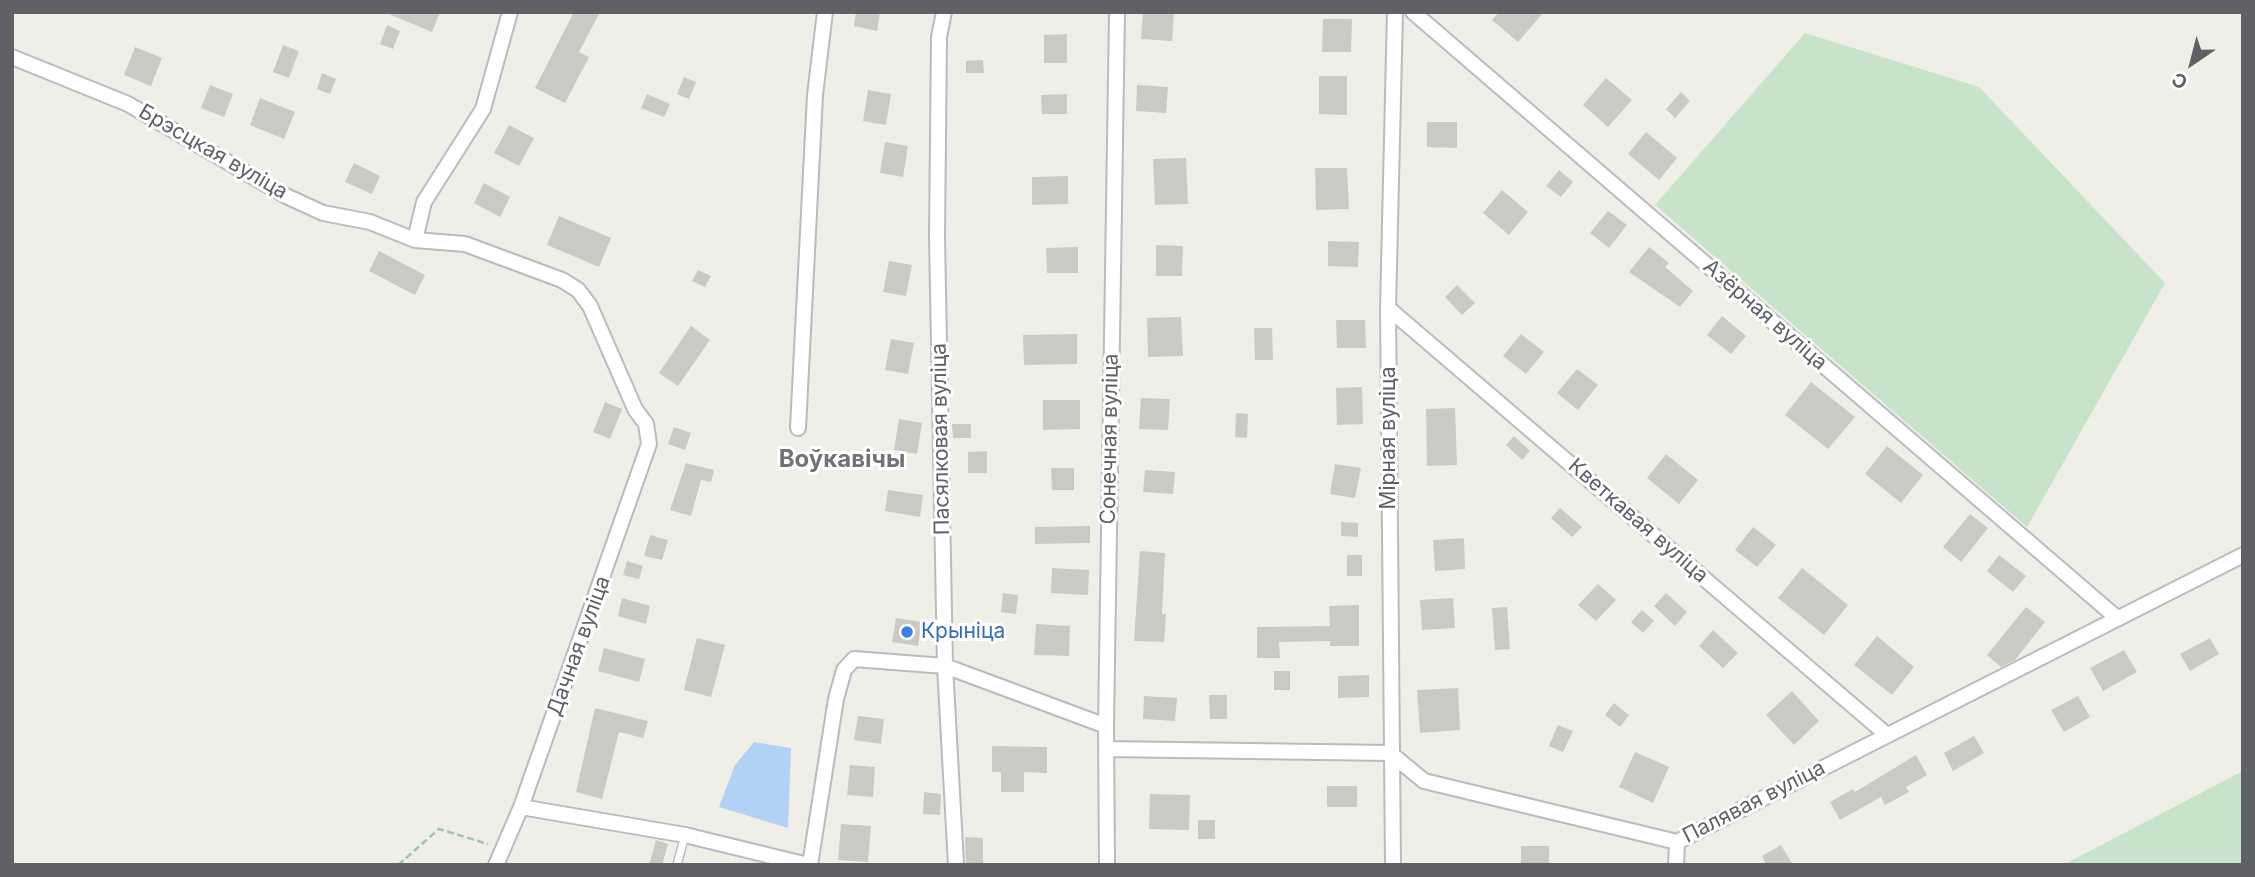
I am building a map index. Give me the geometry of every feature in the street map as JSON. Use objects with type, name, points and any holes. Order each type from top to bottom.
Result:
[{"type":"street","points":[[415,240],[424,202],[484,108],[510,12]]},
{"type":"street","points":[[798,428],[816,95],[825,12]]},
{"type":"street","name":"Пасялковая вуліца","points":[[944,12],[939,37],[937,237],[945,666],[956,865]]},
{"type":"street","name":"Сонечная вуліца","points":[[1107,865],[1106,726],[1117,12]]},
{"type":"street","name":"Мірная вуліца","points":[[1393,865],[1388,308],[1395,12]]},
{"type":"street","name":"Азёрная вуліца","points":[[1413,12],[2117,618]]},
{"type":"street","name":"Брэсцкая вуліца","points":[[12,57],[128,104],[323,213],[369,222],[415,240]]},
{"type":"street","name":"Дачная вуліца","points":[[415,240],[465,244],[562,280],[578,290],[590,306],[635,409],[646,424],[649,444],[521,807],[496,865]]},
{"type":"street","name":"Кветкавая вуліца","points":[[1388,308],[1887,735]]},
{"type":"street","name":"Палявая вуліца","points":[[1390,753],[1424,781],[1676,842],[2243,555]]},
{"type":"street","points":[[521,807],[685,835],[809,865],[836,699],[844,670],[854,659],[945,666],[1106,726]]},
{"type":"street","points":[[1107,749],[1390,753]]},
{"type":"street","points":[[1676,842],[1676,865]]},
{"type":"lane","points":[[677,865],[685,835]]},
{"type":"path","points":[[398,865],[439,829],[502,849]]},
{"type":"green space","points":[[1805,33],[1979,87],[2165,283],[2027,527],[1655,205]]},
{"type":"green space","points":[[2243,771],[2243,865],[2063,865]]},
{"type":"water","points":[[754,742],[791,748],[788,828],[719,807],[735,765]]},
{"type":"building","points":[[384,12],[440,12],[432,32]]},
{"type":"building","points":[[574,12],[600,12],[579,52],[589,57],[565,103],[535,88]]},
{"type":"building","points":[[856,12],[880,12],[877,31],[854,26]]},
{"type":"building","points":[[1143,12],[1174,12],[1172,41],[1141,39]]},
{"type":"building","points":[[1499,12],[1544,12],[1518,42],[1492,20]]},
{"type":"building","points":[[1323,19],[1352,19],[1351,52],[1322,52]]},
{"type":"building","points":[[387,25],[400,31],[393,49],[380,44]]},
{"type":"building","points":[[1067,34],[1067,63],[1044,63],[1044,35]]},
{"type":"building","points":[[283,45],[299,51],[289,78],[273,72]]},
{"type":"building","points":[[135,47],[162,58],[151,86],[124,75]]},
{"type":"building","points":[[983,60],[984,73],[966,73],[966,61]]},
{"type":"building","points":[[322,73],[336,79],[330,94],[317,89]]},
{"type":"building","points":[[1319,76],[1347,76],[1347,115],[1319,114]]},
{"type":"building","points":[[684,77],[696,82],[689,99],[677,94]]},
{"type":"building","points":[[1606,78],[1632,100],[1608,127],[1583,105]]},
{"type":"building","points":[[210,85],[233,94],[224,117],[201,108]]},
{"type":"building","points":[[1137,85],[1168,87],[1166,113],[1136,111]]},
{"type":"building","points":[[868,90],[891,94],[886,125],[863,121]]},
{"type":"building","points":[[1681,92],[1690,101],[1675,118],[1666,109]]},
{"type":"building","points":[[647,94],[670,104],[664,117],[641,108]]},
{"type":"building","points":[[1067,94],[1067,114],[1042,114],[1041,95]]},
{"type":"building","points":[[260,98],[295,112],[284,139],[250,125]]},
{"type":"building","points":[[1427,122],[1457,122],[1457,148],[1427,147]]},
{"type":"building","points":[[509,125],[534,138],[519,166],[494,153]]},
{"type":"building","points":[[1646,132],[1677,158],[1659,180],[1628,154]]},
{"type":"building","points":[[885,142],[908,146],[903,177],[880,173]]},
{"type":"building","points":[[1186,158],[1188,204],[1155,205],[1153,159]]},
{"type":"building","points":[[354,163],[380,176],[372,194],[345,182]]},
{"type":"building","points":[[1315,168],[1347,168],[1349,209],[1316,210]]},
{"type":"building","points":[[1559,170],[1573,182],[1561,197],[1546,186]]},
{"type":"building","points":[[1068,176],[1068,204],[1032,205],[1032,177]]},
{"type":"building","points":[[484,183],[510,197],[500,217],[474,203]]},
{"type":"building","points":[[1502,190],[1528,212],[1509,235],[1483,213]]},
{"type":"building","points":[[1608,211],[1627,225],[1609,248],[1590,233]]},
{"type":"building","points":[[559,216],[611,238],[599,267],[547,245]]},
{"type":"building","points":[[1328,241],[1359,242],[1358,267],[1328,266]]},
{"type":"building","points":[[1156,245],[1183,246],[1182,276],[1156,276]]},
{"type":"building","points":[[1078,247],[1078,273],[1047,273],[1046,248]]},
{"type":"building","points":[[1649,247],[1669,263],[1665,267],[1693,291],[1680,307],[1629,272]]},
{"type":"building","points":[[379,251],[425,275],[415,295],[369,271]]},
{"type":"building","points":[[889,261],[912,265],[906,296],[883,292]]},
{"type":"building","points":[[698,270],[711,276],[705,287],[692,281]]},
{"type":"building","points":[[1457,285],[1475,303],[1462,315],[1445,297]]},
{"type":"building","points":[[1722,316],[1746,336],[1731,354],[1707,335]]},
{"type":"building","points":[[1181,317],[1183,356],[1148,357],[1147,318]]},
{"type":"building","points":[[1336,320],[1365,320],[1366,348],[1337,348]]},
{"type":"building","points":[[691,326],[710,340],[678,386],[659,373]]},
{"type":"building","points":[[1254,328],[1272,328],[1273,360],[1255,360]]},
{"type":"building","points":[[1077,334],[1077,364],[1024,365],[1023,335]]},
{"type":"building","points":[[1521,334],[1544,352],[1526,374],[1503,356]]},
{"type":"building","points":[[891,339],[914,343],[908,374],[885,370]]},
{"type":"building","points":[[1577,369],[1598,385],[1578,410],[1557,393]]},
{"type":"building","points":[[1811,382],[1855,417],[1828,449],[1785,415]]},
{"type":"building","points":[[1362,387],[1363,424],[1337,425],[1336,388]]},
{"type":"building","points":[[1141,398],[1170,399],[1168,430],[1139,429]]},
{"type":"building","points":[[1043,400],[1080,400],[1080,429],[1043,430]]},
{"type":"building","points":[[605,402],[622,409],[610,439],[593,432]]},
{"type":"building","points":[[1455,408],[1457,465],[1427,466],[1426,409]]},
{"type":"building","points":[[1236,413],[1248,414],[1247,438],[1235,437]]},
{"type":"building","points":[[899,419],[922,423],[917,454],[894,450]]},
{"type":"building","points":[[952,424],[971,424],[971,438],[953,438]]},
{"type":"building","points":[[674,427],[691,433],[685,450],[668,444]]},
{"type":"building","points":[[1514,436],[1530,451],[1522,460],[1506,445]]},
{"type":"building","points":[[1887,446],[1923,475],[1901,503],[1865,474]]},
{"type":"building","points":[[987,451],[987,473],[968,473],[968,452]]},
{"type":"building","points":[[1666,454],[1698,480],[1679,504],[1647,478]]},
{"type":"building","points":[[686,463],[714,470],[711,482],[701,480],[691,516],[670,510]]},
{"type":"building","points":[[1335,464],[1361,468],[1355,498],[1330,494]]},
{"type":"building","points":[[1051,468],[1074,468],[1074,490],[1052,490]]},
{"type":"building","points":[[1145,470],[1175,472],[1173,494],[1143,492]]},
{"type":"building","points":[[888,490],[923,495],[920,517],[885,511]]},
{"type":"building","points":[[1560,508],[1582,527],[1572,537],[1551,518]]},
{"type":"building","points":[[1970,514],[1988,528],[1961,562],[1943,547]]},
{"type":"building","points":[[1341,522],[1358,523],[1358,537],[1341,536]]},
{"type":"building","points":[[1090,526],[1090,543],[1035,544],[1035,527]]},
{"type":"building","points":[[1753,527],[1776,545],[1757,567],[1735,550]]},
{"type":"building","points":[[650,535],[668,540],[662,560],[644,556]]},
{"type":"building","points":[[1464,538],[1465,569],[1435,571],[1433,540]]},
{"type":"building","points":[[1140,551],[1165,553],[1162,614],[1166,614],[1164,642],[1134,641]]},
{"type":"building","points":[[1347,555],[1362,555],[1362,576],[1347,576]]},
{"type":"building","points":[[1999,555],[2026,576],[2013,592],[1987,571]]},
{"type":"building","points":[[627,561],[643,566],[639,579],[623,575]]},
{"type":"building","points":[[1052,568],[1089,570],[1088,595],[1051,593]]},
{"type":"building","points":[[1802,568],[1848,605],[1824,635],[1778,598]]},
{"type":"building","points":[[1598,584],[1616,600],[1596,621],[1578,605]]},
{"type":"building","points":[[1003,593],[1018,595],[1016,614],[1001,612]]},
{"type":"building","points":[[1666,593],[1687,612],[1675,626],[1654,606]]},
{"type":"building","points":[[622,598],[650,606],[646,624],[618,616]]},
{"type":"building","points":[[1453,598],[1455,628],[1422,630],[1420,600]]},
{"type":"building","points":[[1359,605],[1359,646],[1330,646],[1330,641],[1279,642],[1280,658],[1257,658],[1257,627],[1330,626],[1329,606]]},
{"type":"building","points":[[1507,607],[1510,649],[1495,650],[1492,608]]},
{"type":"building","points":[[2026,607],[2045,622],[2015,660],[2001,667],[1987,655]]},
{"type":"building","points":[[1642,610],[1654,621],[1643,633],[1631,622]]},
{"type":"building","name":"Крыніца","points":[[896,618],[922,622],[918,646],[892,642]]},
{"type":"building","points":[[1036,624],[1070,626],[1069,656],[1034,655]]},
{"type":"building","points":[[1713,630],[1738,653],[1723,668],[1699,646]]},
{"type":"building","points":[[1877,636],[1914,667],[1892,695],[1854,665]]},
{"type":"building","points":[[697,638],[725,645],[711,697],[684,690]]},
{"type":"building","points":[[2210,638],[2219,654],[2190,671],[2180,654]]},
{"type":"building","points":[[604,648],[645,659],[639,682],[598,671]]},
{"type":"building","points":[[2124,650],[2137,672],[2103,691],[2090,668]]},
{"type":"building","points":[[1274,671],[1290,671],[1290,690],[1274,690]]},
{"type":"building","points":[[1369,675],[1369,697],[1338,698],[1338,676]]},
{"type":"building","points":[[1458,688],[1460,730],[1420,733],[1417,690]]},
{"type":"building","points":[[1792,691],[1819,721],[1794,745],[1766,715]]},
{"type":"building","points":[[1209,695],[1227,695],[1227,719],[1210,719]]},
{"type":"building","points":[[1144,696],[1177,698],[1175,721],[1143,719]]},
{"type":"building","points":[[2078,696],[2090,717],[2064,732],[2051,710]]},
{"type":"building","points":[[1614,703],[1629,715],[1620,727],[1605,715]]},
{"type":"building","points":[[595,708],[648,721],[643,738],[619,732],[602,799],[576,792]]},
{"type":"building","points":[[858,716],[884,719],[881,744],[854,740]]},
{"type":"building","points":[[1558,725],[1573,731],[1563,752],[1549,746]]},
{"type":"building","points":[[1974,736],[1984,753],[1953,771],[1944,753]]},
{"type":"building","points":[[992,746],[1047,747],[1047,773],[1024,772],[1024,792],[1001,792],[1001,772],[992,772]]},
{"type":"building","points":[[1635,752],[1669,767],[1653,803],[1619,787]]},
{"type":"building","points":[[1916,755],[1927,775],[1906,787],[1909,792],[1885,805],[1881,797],[1840,820],[1830,802],[1853,789],[1855,792]]},
{"type":"building","points":[[850,765],[875,767],[873,797],[847,795]]},
{"type":"building","points":[[1327,786],[1357,786],[1357,807],[1327,807]]},
{"type":"building","points":[[924,792],[941,794],[940,815],[923,814]]},
{"type":"building","points":[[1150,794],[1190,795],[1189,830],[1149,829]]},
{"type":"building","points":[[1198,820],[1215,820],[1215,839],[1198,839]]},
{"type":"building","points":[[841,824],[871,826],[868,862],[838,860]]},
{"type":"building","points":[[965,837],[983,838],[983,865],[966,865]]},
{"type":"building","points":[[656,840],[668,844],[662,865],[649,865]]},
{"type":"building","points":[[1781,845],[1793,865],[1766,865],[1762,856]]},
{"type":"building","points":[[1521,846],[1549,846],[1549,865],[1521,865]]},
{"type":"place","name":"Крыніца","points":[[907,632]]},
{"type":"district","name":"Воўкавічы","points":[[842,460]]}]
